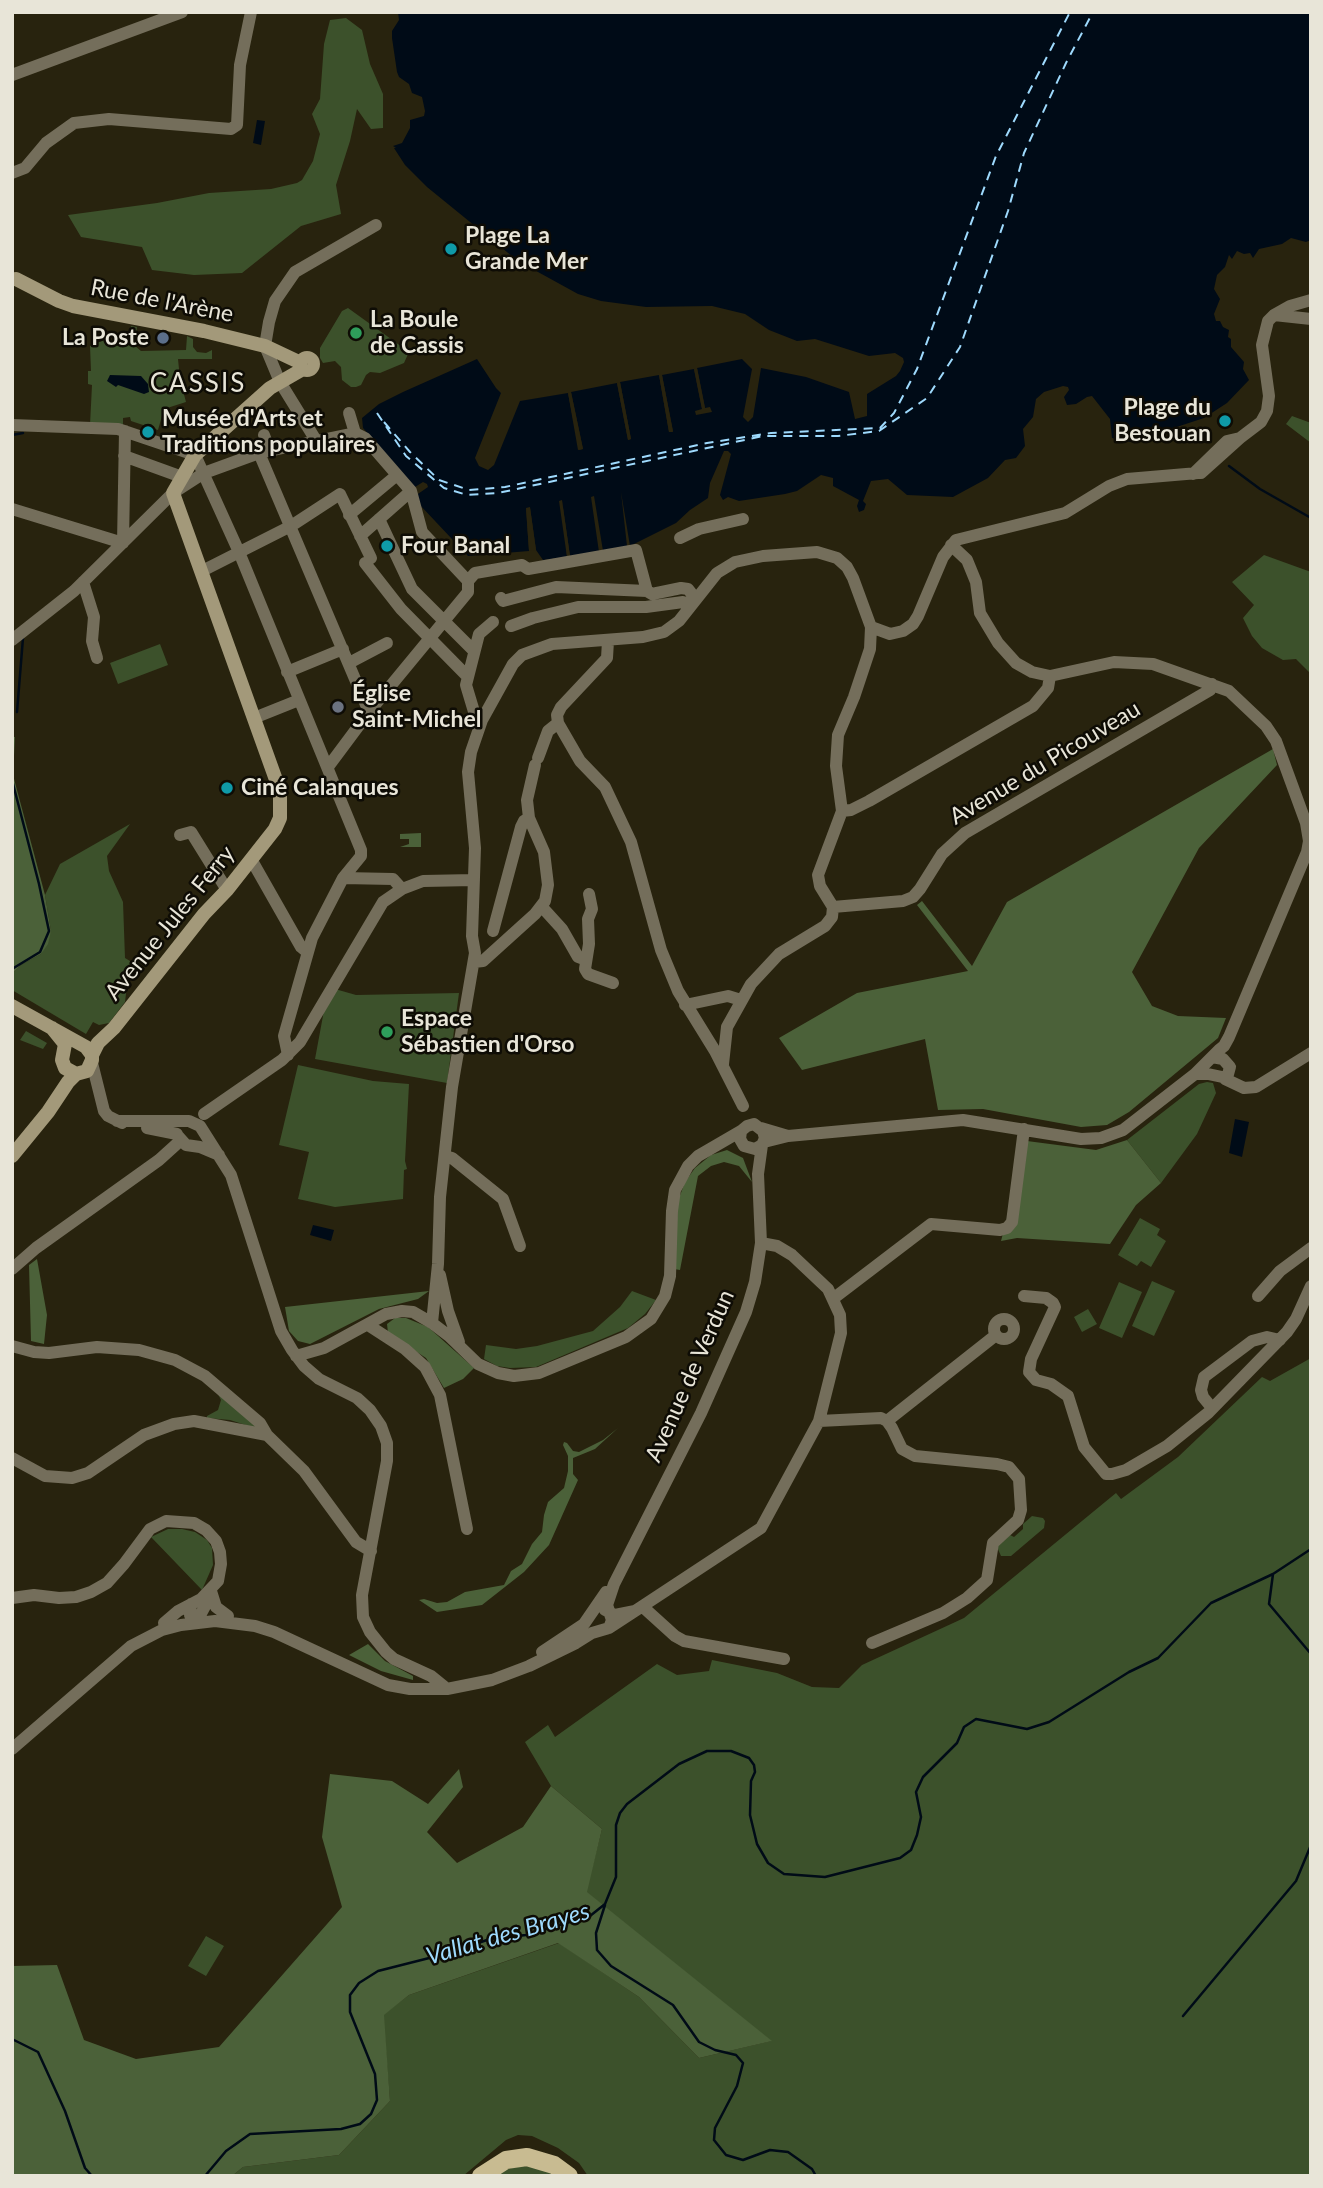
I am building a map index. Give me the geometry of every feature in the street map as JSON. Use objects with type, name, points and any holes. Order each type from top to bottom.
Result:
[{"type":"main road","points":[[481,2176],[506,2160],[527,2157],[554,2165],[569,2176]]},
{"type":"street","points":[[12,75],[182,12]]},
{"type":"street","points":[[12,173],[25,168],[46,143],[74,123],[109,119],[231,129],[237,125],[240,65],[251,12]]},
{"type":"street","points":[[317,442],[280,382],[265,346],[275,301],[302,266],[376,225]]},
{"type":"street","name":"Rue de l'Arène","points":[[14,279],[73,306],[186,327],[265,346],[302,366],[280,382]]},
{"type":"street","points":[[870,649],[877,640],[903,631],[913,624],[951,545],[963,537],[1065,513],[1117,482],[1205,471],[1261,422],[1267,411],[1269,396],[1262,345],[1266,328],[1274,315],[1290,306],[1311,300]]},
{"type":"street","points":[[1274,315],[1311,319]]},
{"type":"street","points":[[280,382],[194,455],[173,493],[254,718],[299,700]]},
{"type":"street","points":[[349,413],[355,433],[365,439],[411,491],[422,532],[468,581]]},
{"type":"street","points":[[12,425],[113,428],[194,455],[239,552],[361,850],[312,937],[284,1036],[288,1055]]},
{"type":"street","points":[[123,544],[125,431]]},
{"type":"street","points":[[12,640],[83,582],[173,493],[204,473],[264,452],[355,433]]},
{"type":"street","points":[[264,435],[264,452],[290,526],[369,712]]},
{"type":"street","points":[[124,456],[182,477]]},
{"type":"street","points":[[349,515],[397,475]]},
{"type":"street","points":[[360,536],[411,491]]},
{"type":"street","points":[[202,571],[290,526],[340,494],[360,536],[368,561],[401,609],[467,676]]},
{"type":"street","points":[[12,509],[123,544]]},
{"type":"street","points":[[379,519],[412,589],[474,651]]},
{"type":"street","points":[[680,538],[699,530],[743,519]]},
{"type":"street","points":[[716,1144],[755,1149],[788,1136],[963,1120],[1081,1139],[1110,1136],[1123,1130],[1195,1074],[1229,1037],[1307,864],[1309,841],[1306,823],[1276,741],[1266,726],[1234,695],[1212,684],[1153,664],[1114,662],[1050,676],[1032,672],[1016,663],[998,643],[981,613],[976,582],[967,560],[951,545]]},
{"type":"street","points":[[328,767],[369,712],[468,592],[468,581],[475,573],[522,565],[528,569],[636,550],[647,591]]},
{"type":"street","points":[[432,1323],[439,1294],[438,1265],[452,1087],[474,962],[474,829],[470,762],[482,720],[513,664],[522,655],[552,644],[608,641],[664,632],[679,621],[717,573],[735,562],[763,556],[817,552],[828,554],[847,567],[871,627],[870,649],[838,735],[836,766],[842,811],[818,875],[820,886],[833,907],[832,917],[825,926],[769,963],[741,1000],[727,1027],[723,1068]]},
{"type":"street","points":[[83,582],[94,617],[92,641],[97,658]]},
{"type":"street","points":[[501,598],[503,601],[556,587],[647,591],[652,594],[681,588],[688,589],[694,601]]},
{"type":"street","points":[[511,626],[578,607],[646,607],[694,601]]},
{"type":"street","points":[[482,720],[475,715],[466,685],[467,676],[480,635],[493,622]]},
{"type":"street","points":[[871,627],[890,634]]},
{"type":"street","points":[[608,641],[609,652],[605,662],[561,707],[557,715],[558,723],[580,761],[605,788],[631,842],[661,950],[678,991],[715,1051],[743,1105],[765,1134],[763,1144]]},
{"type":"street","points":[[349,663],[387,643]]},
{"type":"street","points":[[287,672],[343,649]]},
{"type":"street","points":[[842,811],[851,810],[866,802],[1033,706],[1048,688],[1050,676]]},
{"type":"street","name":"Avenue du Picouveau","points":[[833,907],[903,901],[913,897],[942,854],[965,833],[1210,690],[1212,684]]},
{"type":"street","name":"Avenue Jules Ferry","points":[[88,1054],[121,1020],[275,829],[280,818],[280,791],[254,718]]},
{"type":"street","points":[[474,962],[483,961],[542,907],[548,894],[544,852],[529,818],[527,800],[548,731],[558,723]]},
{"type":"street","points":[[493,931],[521,827],[529,818]]},
{"type":"street","points":[[180,835],[191,832],[227,890]]},
{"type":"street","points":[[358,858],[375,878]]},
{"type":"street","points":[[251,859],[301,947],[307,952]]},
{"type":"street","points":[[343,878],[393,879],[402,889]]},
{"type":"street","points":[[12,1269],[36,1248],[167,1153],[179,1138],[179,1127],[229,1098],[288,1055],[300,1042],[383,902],[402,889],[423,881],[474,880]]},
{"type":"street","points":[[589,894],[592,909],[588,919],[586,972],[613,983]]},
{"type":"street","points":[[542,907],[562,929],[578,957],[586,960]]},
{"type":"street","points":[[685,1005],[728,996],[741,1000]]},
{"type":"street","points":[[13,1006],[88,1054],[104,1111],[108,1116],[132,1126],[162,1130],[179,1138],[186,1145],[193,1145],[219,1156]]},
{"type":"street","points":[[51,1028],[62,1040],[63,1064],[70,1072],[78,1074],[98,1090]]},
{"type":"street","points":[[64,1051],[72,1045],[88,1054]]},
{"type":"street","points":[[12,1156],[48,1112],[68,1082],[87,1071],[88,1054]]},
{"type":"street","points":[[1210,1059],[1223,1059],[1228,1073],[1244,1088],[1251,1088],[1311,1054]]},
{"type":"street","points":[[1210,1059],[1207,1069],[1212,1075]]},
{"type":"street","points":[[1195,1074],[1228,1073]]},
{"type":"street","points":[[743,1105],[740,1139],[746,1147]]},
{"type":"street","points":[[193,1145],[201,1139],[204,1114]]},
{"type":"street","points":[[117,1121],[197,1123],[231,1175],[281,1331],[300,1361],[319,1379],[357,1398],[382,1426],[387,1443],[387,1461],[362,1595],[363,1617],[379,1645],[394,1659],[431,1676],[447,1689]]},
{"type":"street","points":[[402,1311],[417,1314],[432,1323],[478,1364],[506,1375],[539,1373],[626,1337],[652,1320],[665,1296],[670,1276],[675,1190],[688,1166],[716,1144],[749,1125],[788,1136]]},
{"type":"street","points":[[761,1243],[788,1251],[834,1298],[931,1224],[1000,1230],[1007,1228],[1012,1222],[1024,1129]]},
{"type":"street","points":[[162,1130],[167,1140],[167,1153]]},
{"type":"street","name":"Avenue de Verdun","points":[[609,1613],[608,1601],[614,1584],[701,1413],[746,1312],[755,1282],[761,1243],[758,1174],[763,1144]]},
{"type":"street","name":"Avenue de Verdun","points":[[746,1147],[758,1174]]},
{"type":"street","points":[[445,1156],[452,1158],[503,1199],[520,1245]]},
{"type":"street","points":[[1258,1296],[1280,1271],[1311,1248]]},
{"type":"street","points":[[1024,1296],[1046,1298],[1055,1307],[1031,1359],[1029,1372],[1036,1380],[1051,1384],[1068,1396],[1084,1447],[1106,1474],[1126,1470],[1167,1446],[1212,1408],[1280,1340],[1296,1319],[1311,1286]]},
{"type":"street","points":[[439,1294],[461,1347]]},
{"type":"street","points":[[300,1361],[386,1314],[402,1311],[439,1294]]},
{"type":"street","name":"Avenue de Verdun","points":[[418,1688],[447,1689],[472,1685],[529,1666],[639,1609],[761,1528],[819,1421],[841,1333],[840,1315],[834,1298]]},
{"type":"street","points":[[368,1325],[405,1349],[425,1367],[440,1395],[467,1530]]},
{"type":"street","points":[[887,1421],[996,1335]]},
{"type":"street","points":[[1212,1408],[1201,1390],[1204,1377],[1252,1341],[1267,1337],[1280,1340]]},
{"type":"street","points":[[12,1346],[49,1353],[118,1347],[175,1360],[205,1376],[260,1423],[268,1435],[304,1471],[356,1542],[370,1551]]},
{"type":"street","points":[[819,1421],[875,1418],[887,1421],[902,1449],[915,1457],[1010,1467],[1019,1479],[1021,1510],[1018,1520],[993,1543],[987,1580],[943,1614],[872,1643]]},
{"type":"street","points":[[12,1458],[45,1476],[72,1478],[88,1473],[144,1435],[174,1424],[194,1421],[232,1426],[268,1435]]},
{"type":"street","points":[[12,1598],[34,1595],[76,1597],[91,1592],[107,1583],[150,1528],[166,1521],[194,1523],[206,1530],[216,1541],[220,1552],[218,1581],[195,1615],[131,1646],[12,1749]]},
{"type":"street","name":"Avenue de Verdun","points":[[506,1674],[577,1630],[592,1615],[614,1584]]},
{"type":"street","points":[[211,1593],[216,1607],[228,1616]]},
{"type":"street","points":[[609,1613],[612,1620],[603,1630],[591,1627],[592,1615],[603,1609],[615,1615],[639,1609],[684,1641],[784,1660]]},
{"type":"street","points":[[195,1615],[274,1632],[388,1685],[418,1688]]},
{"type":"street","points":[[12,1741],[128,1641],[164,1623],[195,1615],[228,1616],[265,1622],[386,1678],[418,1688]]},
{"type":"street","points":[[407,1665],[417,1674],[418,1688]]},
{"type":"green space","points":[[346,18],[362,30],[370,64],[383,94],[383,128],[371,129],[357,109],[336,185],[341,214],[301,226],[242,273],[194,275],[152,270],[142,247],[81,237],[68,215],[209,193],[271,189],[302,180],[313,161],[320,134],[312,114],[320,99],[324,44],[330,20]]},
{"type":"green space","name":"La Boule de Cassis","points":[[348,308],[409,352],[404,363],[380,373],[370,372],[361,385],[356,387],[351,387],[342,380],[341,367],[335,361],[323,363],[320,358],[320,348],[342,311]]},
{"type":"green space","points":[[131,326],[137,327],[135,346],[141,351],[186,350],[187,336],[193,339],[193,347],[197,352],[206,353],[212,350],[212,359],[178,359],[186,402],[164,409],[158,430],[131,421],[130,417],[123,418],[123,425],[90,425],[90,346],[104,340],[121,343],[128,339]]},
{"type":"green space","points":[[1292,416],[1311,423],[1311,443],[1286,424]]},
{"type":"green space","points":[[1264,555],[1311,572],[1311,674],[1296,659],[1283,660],[1262,648],[1243,618],[1254,605],[1232,582]]},
{"type":"green space","points":[[160,644],[168,665],[118,684],[110,663]]},
{"type":"green space","points":[[12,737],[15,737],[13,775],[45,895],[51,931],[48,944],[41,954],[21,965],[12,974],[14,963]]},
{"type":"green space","points":[[1273,749],[1277,765],[1199,848],[1132,972],[1152,1006],[1178,1016],[1226,1018],[1218,1038],[1129,1112],[1107,1125],[1081,1127],[983,1109],[938,1110],[925,1039],[802,1070],[779,1038],[857,993],[968,971],[917,905],[922,901],[972,966],[1007,902]]},
{"type":"green space","points":[[130,824],[107,856],[109,871],[123,902],[125,958],[130,961],[125,1002],[109,1023],[99,1025],[93,1022],[86,1034],[12,990],[12,974],[21,965],[41,954],[51,931],[45,895],[60,864]]},
{"type":"green space","points":[[421,833],[421,847],[400,847],[409,844],[409,839],[400,839],[400,834]]},
{"type":"green space","name":"Espace Sébastien d'Orso","points":[[335,989],[356,995],[459,993],[447,1083],[315,1059],[325,1005]]},
{"type":"green space","points":[[26,1031],[47,1043],[43,1049],[20,1040]]},
{"type":"green space","points":[[298,1065],[373,1081],[409,1084],[405,1161],[407,1169],[404,1170],[403,1199],[335,1207],[298,1199],[309,1152],[279,1145]]},
{"type":"green space","points":[[1213,1083],[1216,1093],[1197,1134],[1161,1183],[1127,1140],[1199,1084]]},
{"type":"green space","points":[[1127,1140],[1161,1183],[1136,1205],[1110,1244],[1017,1238],[1001,1241],[1027,1141],[1096,1150]]},
{"type":"green space","points":[[727,1150],[743,1158],[752,1182],[739,1166],[724,1162],[711,1166],[698,1176],[680,1270],[674,1269],[678,1201],[685,1182],[695,1168],[711,1155]]},
{"type":"green space","points":[[1140,1218],[1160,1229],[1157,1235],[1166,1241],[1151,1267],[1141,1261],[1137,1266],[1118,1255]]},
{"type":"green space","points":[[37,1259],[47,1315],[44,1344],[31,1341],[29,1265]]},
{"type":"green space","points":[[1152,1281],[1175,1291],[1154,1336],[1132,1326]]},
{"type":"green space","points":[[1119,1282],[1142,1292],[1122,1338],[1099,1328]]},
{"type":"green space","points":[[429,1291],[418,1299],[379,1309],[310,1344],[298,1341],[289,1331],[285,1307]]},
{"type":"green space","points":[[632,1291],[656,1300],[645,1314],[628,1328],[536,1367],[497,1366],[484,1359],[486,1345],[516,1349],[593,1331],[620,1307]]},
{"type":"green space","points":[[1088,1309],[1097,1324],[1082,1332],[1074,1317]]},
{"type":"green space","points":[[395,1318],[406,1318],[428,1327],[474,1368],[463,1379],[444,1388],[426,1358],[388,1333],[387,1324]]},
{"type":"green space","points":[[1311,1358],[1311,2176],[588,2176],[579,2163],[558,2148],[532,2136],[518,2135],[506,2140],[463,2176],[232,2176],[243,2167],[339,2155],[390,2101],[383,2015],[409,1995],[559,1943],[639,1997],[699,2058],[771,2041],[586,1892],[602,1829],[551,1786],[525,1742],[548,1725],[555,1737],[657,1664],[677,1675],[709,1671],[712,1660],[777,1673],[812,1687],[839,1688],[862,1665],[964,1618],[1116,1493],[1121,1499],[1178,1457],[1262,1377],[1270,1381]]},
{"type":"green space","points":[[216,1390],[258,1426],[255,1428],[230,1420],[207,1418],[218,1410],[221,1400]]},
{"type":"green space","points":[[618,1428],[595,1449],[573,1458],[573,1474],[578,1480],[549,1545],[524,1572],[482,1605],[437,1612],[419,1600],[447,1602],[465,1592],[504,1585],[511,1571],[522,1564],[532,1544],[542,1532],[548,1502],[564,1488],[568,1456],[564,1442],[573,1451],[579,1452],[603,1440]]},
{"type":"green space","points":[[1032,1516],[1043,1518],[1044,1528],[1011,1556],[1001,1556],[997,1547],[1010,1535],[1014,1537]]},
{"type":"green space","points":[[168,1529],[195,1532],[207,1540],[212,1548],[213,1565],[202,1590],[151,1537]]},
{"type":"green space","points":[[368,1644],[385,1661],[413,1676],[413,1680],[381,1671],[349,1655]]},
{"type":"green space","points":[[459,1769],[463,1787],[427,1832],[457,1863],[523,1827],[551,1786],[602,1829],[587,1892],[772,2041],[699,2058],[639,1997],[558,1943],[409,1995],[384,2015],[390,2101],[339,2155],[243,2167],[232,2176],[12,2176],[12,1966],[57,1965],[84,2040],[136,2059],[219,2047],[342,1907],[322,1837],[330,1774],[392,1781],[428,1804]]},
{"type":"green space","points":[[206,1936],[224,1946],[206,1976],[188,1966]]},
{"type":"green space","points":[[522,2166],[539,2167],[556,2176],[494,2176],[502,2170]]},
{"type":"shaded area","points":[[398,12],[1311,12],[1311,240],[1306,242],[1291,238],[1282,244],[1259,249],[1253,258],[1250,253],[1237,251],[1232,259],[1229,255],[1225,267],[1217,275],[1214,289],[1220,299],[1214,314],[1216,321],[1220,321],[1223,327],[1229,330],[1231,347],[1244,362],[1243,369],[1249,380],[1227,403],[1204,418],[1131,442],[1112,438],[1110,419],[1092,396],[1076,404],[1067,405],[1064,397],[1069,390],[1063,386],[1044,392],[1036,399],[1033,417],[1023,429],[1025,446],[1016,458],[1005,460],[988,478],[953,497],[907,495],[888,479],[871,481],[863,501],[866,504],[864,510],[859,512],[859,500],[833,486],[833,478],[821,475],[797,491],[739,501],[728,497],[723,500],[720,495],[731,454],[724,451],[710,483],[708,498],[676,523],[630,546],[621,492],[627,546],[603,551],[594,496],[591,497],[599,552],[570,556],[562,501],[567,557],[543,560],[536,550],[530,508],[526,508],[529,551],[468,556],[419,504],[415,496],[428,487],[427,484],[423,482],[415,487],[363,428],[362,418],[379,404],[477,359],[501,393],[475,458],[479,466],[488,470],[494,465],[520,401],[568,393],[579,450],[583,449],[571,392],[617,383],[628,440],[631,439],[620,382],[659,375],[669,432],[673,431],[662,375],[694,369],[702,409],[705,408],[697,368],[742,359],[752,369],[743,417],[748,422],[753,417],[761,368],[806,377],[849,392],[855,419],[867,416],[867,394],[896,376],[904,362],[903,358],[895,353],[869,356],[815,339],[797,341],[769,330],[745,314],[712,306],[646,307],[601,301],[578,294],[518,261],[427,187],[405,165],[393,146],[402,143],[410,128],[410,120],[424,116],[425,111],[422,97],[412,93],[409,84],[399,77],[397,72],[392,31],[399,20]]},
{"type":"shaded area","points":[[257,120],[265,121],[261,145],[253,143]]},
{"type":"shaded area","points":[[110,375],[141,376],[148,384],[149,392],[144,394],[118,385],[116,387],[107,381]]},
{"type":"shaded area","points":[[1235,1119],[1249,1122],[1242,1157],[1229,1153]]},
{"type":"shaded area","points":[[313,1225],[334,1230],[331,1241],[310,1235]]},
{"type":"pier","points":[[697,368],[705,408],[710,407],[712,412],[696,415],[695,411],[702,409],[694,369]]},
{"type":"pier","points":[[659,375],[662,375],[673,432],[669,432]]},
{"type":"pier","points":[[620,382],[631,439],[628,440],[617,383]]},
{"type":"pier","points":[[571,392],[583,449],[578,450],[568,393]]},
{"type":"pier","points":[[562,500],[570,556],[567,557],[559,501]]},
{"type":"pier","points":[[530,507],[536,550],[529,551],[526,508]]},
{"type":"waterway","points":[[12,435],[23,433]]},
{"type":"waterway","name":"Vallat des Brayes","points":[[1229,466],[1260,489],[1311,518]]},
{"type":"waterway","points":[[17,712],[23,638]]},
{"type":"waterway","points":[[12,780],[49,931],[40,952],[12,969]]},
{"type":"waterway","name":"Vallat des Brayes","points":[[205,2176],[226,2151],[250,2134],[341,2129],[360,2124],[371,2114],[377,2100],[375,2074],[350,2012],[350,1995],[359,1983],[378,1971],[490,1939],[526,1935],[590,1916],[605,1904],[616,1877],[616,1825],[620,1813],[627,1804],[679,1764],[707,1751],[731,1751],[749,1758],[755,1772],[751,1781],[750,1815],[757,1844],[768,1863],[784,1874],[825,1877],[900,1858],[911,1850],[917,1835],[921,1817],[916,1792],[923,1777],[957,1743],[964,1727],[976,1719],[1027,1729],[1049,1722],[1129,1672],[1158,1658],[1211,1603],[1273,1574],[1311,1549]]},
{"type":"waterway","points":[[1273,1574],[1269,1604],[1311,1654]]},
{"type":"waterway","points":[[1183,2016],[1296,1881],[1311,1845]]},
{"type":"waterway","points":[[605,1905],[596,1933],[597,1950],[611,1966],[673,2005],[699,2042],[715,2050],[736,2055],[743,2063],[737,2086],[715,2128],[714,2140],[726,2155],[743,2160],[770,2150],[788,2152],[812,2169],[816,2176]]},
{"type":"waterway","name":"Vallat des Brayes","points":[[12,2039],[38,2052],[65,2111],[85,2168],[92,2176]]},
{"type":"ferry route","points":[[384,422],[439,480],[469,490],[505,487],[707,443],[771,433],[880,428],[894,413],[917,369],[996,156],[1070,12]]},
{"type":"ferry route","points":[[377,413],[406,456],[444,488],[467,495],[498,493],[763,436],[838,436],[879,431],[927,398],[960,347],[1008,211],[1024,153],[1093,12]]},
{"type":"place","name":"Plage La Grande Mer","points":[[451,249]]},
{"type":"place","name":"La Boule de Cassis","points":[[356,333]]},
{"type":"place","name":"La Poste","points":[[163,338]]},
{"type":"place","name":"Plage du Bestouan","points":[[1225,421]]},
{"type":"place","name":"Musée d'Arts et Traditions populaires","points":[[148,432]]},
{"type":"place","name":"Four Banal","points":[[387,546]]},
{"type":"place","name":"Église Saint-Michel","points":[[338,707]]},
{"type":"place","name":"Ciné Calanques","points":[[227,788]]},
{"type":"place","name":"Espace Sébastien d'Orso","points":[[387,1032]]},
{"type":"district","name":"CASSIS","points":[[198,384]]}]
